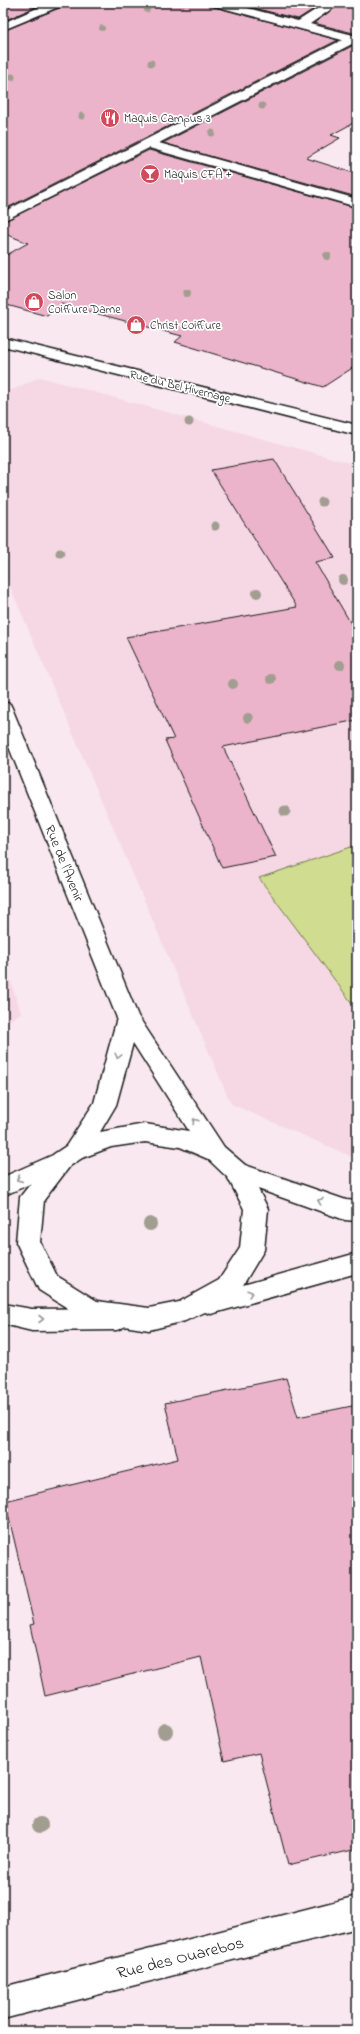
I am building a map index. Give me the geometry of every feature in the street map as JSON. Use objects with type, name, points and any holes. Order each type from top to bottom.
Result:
[{"type":"street","points":[[3,27],[59,3]]},
{"type":"street","points":[[215,3],[355,40]]},
{"type":"street","points":[[299,26],[334,3]]},
{"type":"street","points":[[3,217],[147,143],[355,40]]},
{"type":"street","points":[[147,143],[357,203]]},
{"type":"street","name":"Rue du Bel Hivernage","points":[[3,342],[357,430]]},
{"type":"street","name":"Rue de l'Avenir","points":[[3,708],[128,1018],[216,1153]]},
{"type":"street","points":[[128,1018],[105,1105],[68,1156],[32,1198],[28,1242],[48,1283],[92,1311],[149,1319]]},
{"type":"street","points":[[3,1187],[108,1138],[145,1133],[183,1138],[216,1153],[237,1172],[256,1209],[252,1250],[228,1287],[185,1312]]},
{"type":"street","points":[[237,1172],[345,1210],[357,1211]]},
{"type":"street","points":[[3,1314],[32,1320],[149,1319],[185,1312],[357,1263]]},
{"type":"street","name":"Rue des Ouarebos","points":[[3,2003],[357,1912]]},
{"type":"shaded area","points":[[40,377],[357,465],[357,1159],[231,1104],[3,570],[3,394]]},
{"type":"shaded area","points":[[3,958],[21,1013],[3,1024]]},
{"type":"green space","points":[[357,845],[357,1010],[259,878]]},
{"type":"building","points":[[3,3],[45,3],[3,21]]},
{"type":"building","points":[[66,3],[208,3],[211,6],[338,40],[3,210],[3,31],[64,6]]},
{"type":"building","points":[[234,3],[323,3],[298,19]]},
{"type":"building","points":[[341,3],[357,3],[357,34],[314,23]]},
{"type":"building","points":[[354,45],[357,45],[357,121],[331,135],[340,138],[306,158],[357,174],[357,197],[163,143]]},
{"type":"building","points":[[149,150],[357,208],[357,365],[323,387],[175,342],[182,336],[61,304],[47,316],[3,304],[3,257],[28,243],[3,233],[3,222]]},
{"type":"building","points":[[274,459],[335,558],[315,562],[357,634],[357,720],[223,747],[276,857],[222,868],[165,740],[174,739],[126,637],[297,607],[211,470]]},
{"type":"building","points":[[286,1378],[298,1417],[357,1405],[357,1849],[288,1865],[259,1753],[224,1761],[201,1657],[45,1696],[30,1625],[34,1624],[5,1501],[178,1459],[165,1403]]},
{"type":"place","name":"Maquis Campus 3","points":[[110,118]]},
{"type":"place","name":"Maquis CFA +","points":[[150,174]]},
{"type":"place","name":"Salon Coiffure Dame","points":[[34,302]]},
{"type":"place","name":"Christ Coiffure","points":[[136,325]]}]
